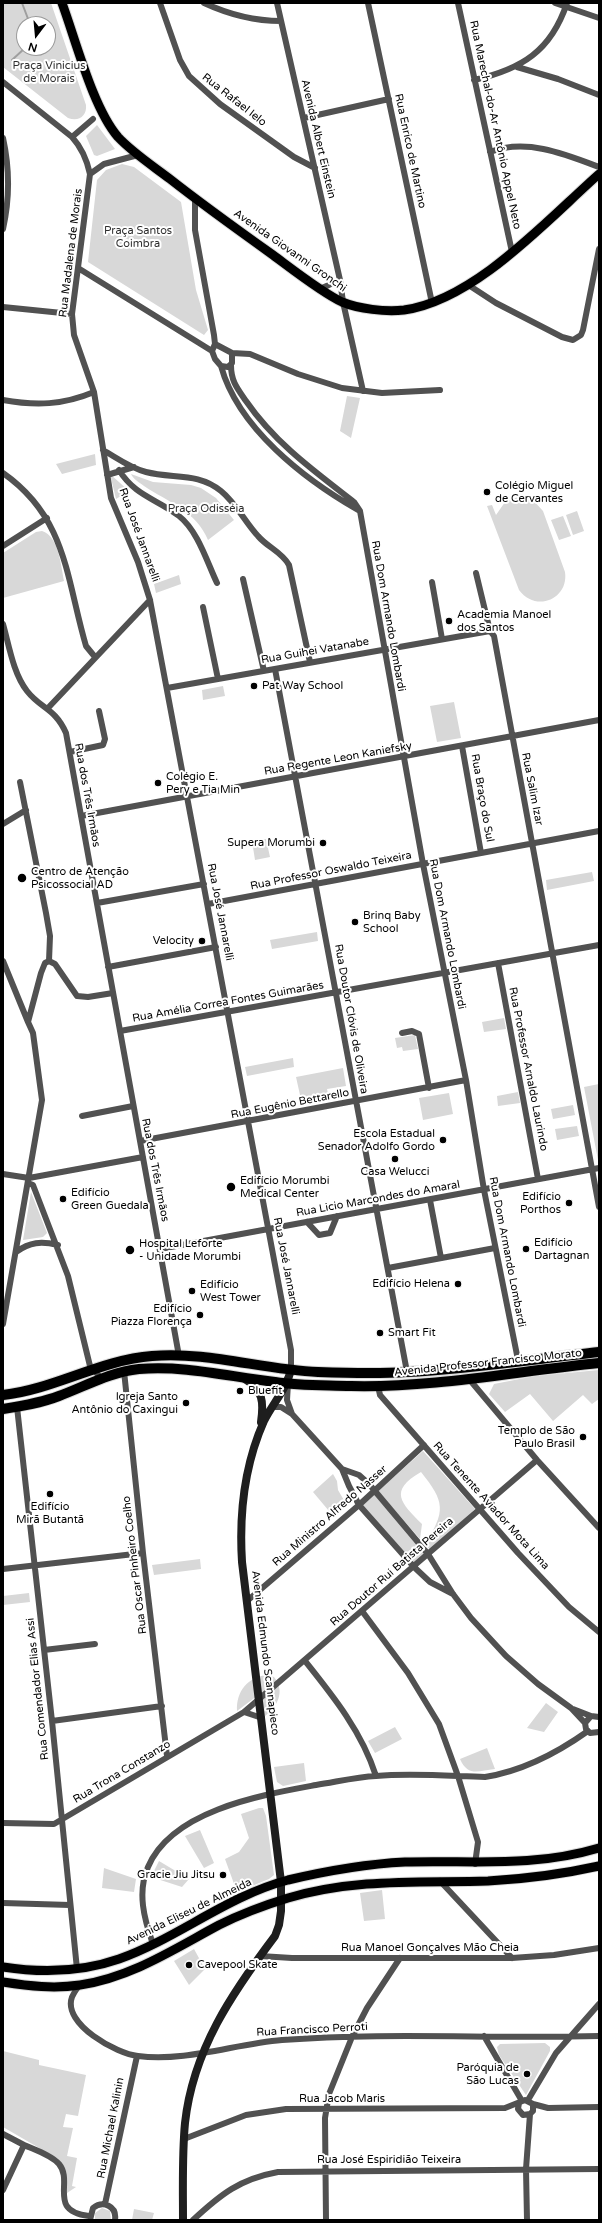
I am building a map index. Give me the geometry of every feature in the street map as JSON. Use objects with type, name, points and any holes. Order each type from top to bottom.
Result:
[{"type":"highway","name":"Avenida Professor Francisco Morato","points":[[3,1395],[37,1390],[92,1369],[116,1361],[136,1357],[179,1356],[291,1370],[407,1372],[599,1352]]},
{"type":"highway","name":"Avenida Professor Francisco Morato","points":[[3,1409],[54,1398],[101,1378],[124,1371],[152,1369],[185,1370],[288,1384],[378,1386],[468,1379],[599,1363]]},
{"type":"main road","name":"Avenida Giovanni Gronchi","points":[[62,3],[101,110],[118,137],[138,155],[195,198],[343,302],[384,310],[403,310],[432,303],[470,286],[512,252],[599,174]]},
{"type":"main road","name":"Rua José Jannarelli","points":[[288,1384],[291,1370]]},
{"type":"main road","name":"Avenida Edmundo Scannapieco","points":[[244,1378],[254,1384],[261,1395],[261,1429]]},
{"type":"main road","name":"Avenida Edmundo Scannapieco","points":[[183,2220],[184,2139],[189,2100],[202,2052],[225,2008],[278,1930],[281,1882],[242,1562],[241,1510],[250,1462],[261,1429],[272,1408],[288,1384]]},
{"type":"main road","name":"Avenida Eliseu de Almeida","points":[[3,1967],[56,1971],[77,1969],[119,1959],[153,1944],[223,1906],[281,1882],[338,1870],[405,1862],[475,1864],[530,1861],[599,1848]]},
{"type":"main road","points":[[3,1982],[49,1987],[80,1985],[135,1969],[232,1919],[281,1900],[339,1887],[374,1882],[489,1880],[528,1877],[599,1866]]},
{"type":"street","name":"Rua Rafael Ielo","points":[[160,3],[180,60],[194,81],[220,104],[294,157],[315,168]]},
{"type":"street","points":[[204,3],[223,12],[247,19],[281,21]]},
{"type":"street","name":"Avenida Albert Einstein","points":[[277,3],[340,280],[343,302],[363,391]]},
{"type":"street","name":"Rua Enrico de Martino","points":[[368,3],[432,303]]},
{"type":"street","name":"Rua Marechal-do-Ar Antônio Appel Neto","points":[[458,3],[512,252]]},
{"type":"street","points":[[555,3],[567,5],[599,18]]},
{"type":"street","points":[[474,80],[500,74],[517,67],[538,53],[550,39],[567,5]]},
{"type":"street","points":[[517,67],[558,79],[599,95]]},
{"type":"street","points":[[3,82],[72,137],[85,156],[90,174],[109,162],[138,155]]},
{"type":"street","points":[[304,118],[389,99]]},
{"type":"street","points":[[72,137],[93,118]]},
{"type":"street","points":[[3,138],[7,157],[9,189],[3,229]]},
{"type":"street","points":[[490,152],[511,146],[526,146],[599,167]]},
{"type":"street","name":"Rua Madalena de Morais","points":[[90,174],[72,314],[74,335],[94,392],[103,450]]},
{"type":"street","points":[[195,198],[195,230],[215,344],[212,351]]},
{"type":"street","points":[[470,286],[496,303],[562,337],[573,340],[577,338],[583,330],[599,249]]},
{"type":"street","points":[[78,268],[212,351],[215,359],[221,366],[226,382],[238,406],[264,438],[313,481],[360,511]]},
{"type":"street","points":[[322,288],[340,280]]},
{"type":"street","points":[[3,307],[72,314]]},
{"type":"street","points":[[215,344],[232,353],[250,354],[324,384],[382,393],[440,390]]},
{"type":"street","points":[[232,353],[229,366],[234,384],[265,427],[300,461],[354,502],[360,511]]},
{"type":"street","points":[[221,366],[229,366]]},
{"type":"street","points":[[3,395],[6,401],[42,405],[59,404],[94,392]]},
{"type":"street","points":[[103,450],[134,467],[164,476],[192,477],[215,487],[231,501],[260,539],[287,561],[310,662]]},
{"type":"street","name":"Rua José Jannarelli","points":[[103,450],[111,498],[138,562],[150,600],[168,688],[291,1350],[291,1370]]},
{"type":"street","points":[[108,475],[119,470],[134,467]]},
{"type":"street","points":[[119,470],[134,489],[179,516],[187,524],[216,583]]},
{"type":"street","points":[[3,473],[30,496],[47,518],[60,547],[86,646],[95,657]]},
{"type":"street","name":"Rua Dom Armando Lombardi","points":[[360,511],[423,864],[466,1080],[484,1190],[518,1360]]},
{"type":"street","points":[[3,546],[47,518]]},
{"type":"street","name":"Rua Salim Izar","points":[[476,573],[490,631],[494,636],[551,953],[599,1207]]},
{"type":"street","points":[[243,578],[264,671]]},
{"type":"street","points":[[432,582],[442,639]]},
{"type":"street","points":[[48,708],[150,600]]},
{"type":"street","points":[[203,607],[218,679]]},
{"type":"street","name":"Rua dos Três Irmãos","points":[[3,624],[22,684],[36,700],[48,708],[62,724],[70,752],[179,1356]]},
{"type":"street","name":"Rua Guihei Vatanabe","points":[[168,688],[490,631]]},
{"type":"street","name":"Rua Doutor Clóvis de Oliveira","points":[[275,668],[337,992],[407,1372]]},
{"type":"street","points":[[70,752],[103,745],[105,739],[99,711]]},
{"type":"street","name":"Rua Regente Leon Kaniefsky","points":[[81,816],[404,758],[599,720]]},
{"type":"street","name":"Rua Braço do Sul","points":[[462,746],[481,853]]},
{"type":"street","points":[[20,782],[50,936],[49,961],[45,964],[41,973],[28,1022]]},
{"type":"street","points":[[3,824],[26,810]]},
{"type":"street","name":"Rua Professor Oswaldo Teixeira","points":[[208,904],[599,831]]},
{"type":"street","points":[[97,903],[204,884]]},
{"type":"street","name":"Rua Amélia Correa Fontes Guimarães","points":[[120,1031],[599,945]]},
{"type":"street","points":[[108,967],[216,947]]},
{"type":"street","points":[[3,961],[33,1033],[42,1093],[3,1324]]},
{"type":"street","points":[[49,961],[55,964],[77,996],[88,997],[113,993]]},
{"type":"street","name":"Rua Professor Arnaldo Laurindo","points":[[498,963],[538,1179]]},
{"type":"street","points":[[402,1033],[412,1031],[419,1034],[429,1088]]},
{"type":"street","name":"Rua Eugênio Bettarello","points":[[140,1141],[466,1080]]},
{"type":"street","name":"Rua dos Três Irmãos","points":[[82,1116],[133,1106]]},
{"type":"street","points":[[3,1174],[28,1180],[143,1156]]},
{"type":"street","name":"Rua Licio Marcondes do Amaral","points":[[160,1249],[599,1168]]},
{"type":"street","points":[[28,1180],[33,1186],[58,1245],[79,1313],[92,1369],[101,1378]]},
{"type":"street","points":[[430,1200],[441,1258]]},
{"type":"street","points":[[307,1222],[319,1235],[325,1234],[330,1233],[337,1216]]},
{"type":"street","points":[[18,1241],[48,1239],[53,1235]]},
{"type":"street","points":[[16,1252],[32,1243],[45,1242],[58,1245]]},
{"type":"street","points":[[388,1268],[496,1248]]},
{"type":"street","name":"Rua Oscar Pinheiro Coelho","points":[[124,1371],[143,1553],[167,1756]]},
{"type":"street","points":[[468,1379],[537,1460],[599,1528]]},
{"type":"street","points":[[288,1384],[287,1400],[292,1414]]},
{"type":"street","name":"Rua Tenente Aviador Mota Lima","points":[[378,1386],[380,1395],[480,1509],[569,1607],[599,1632]]},
{"type":"street","name":"Rua Comendador Elias Assi","points":[[17,1407],[52,1721],[77,1969]]},
{"type":"street","points":[[272,1408],[281,1407],[292,1414],[342,1469],[349,1486],[360,1505],[414,1567],[430,1582],[453,1594]]},
{"type":"street","name":"Rua Ministro Alfredo Nasser","points":[[247,1601],[360,1505],[424,1445]]},
{"type":"street","name":"Rua Doutor Rui Batista Pereira","points":[[260,1700],[537,1460]]},
{"type":"street","points":[[342,1469],[359,1475],[374,1491],[428,1554],[453,1594],[506,1656],[538,1684],[571,1708],[585,1723],[588,1731]]},
{"type":"street","points":[[3,1569],[143,1553]]},
{"type":"street","points":[[362,1611],[388,1644],[426,1699],[439,1724],[458,1776],[478,1842],[475,1864]]},
{"type":"street","points":[[44,1650],[95,1644]]},
{"type":"street","points":[[305,1661],[336,1700],[357,1732],[376,1776]]},
{"type":"street","name":"Rua Trona Constanzo","points":[[3,1823],[54,1824],[244,1712],[260,1700]]},
{"type":"street","points":[[52,1721],[162,1706]]},
{"type":"street","points":[[571,1708],[590,1716],[599,1717]]},
{"type":"street","points":[[244,1712],[262,1718]]},
{"type":"street","points":[[585,1723],[590,1716]]},
{"type":"street","points":[[153,1944],[143,1913],[142,1900],[147,1868],[154,1855],[175,1834],[200,1818],[223,1808],[270,1794],[376,1776],[485,1777],[522,1768],[570,1744],[588,1731],[598,1733]]},
{"type":"street","points":[[440,1881],[512,1958]]},
{"type":"street","points":[[3,1904],[70,1905]]},
{"type":"street","name":"Rua Manoel Gonçalves Mão Cheia","points":[[260,1956],[292,1958],[512,1958],[554,1955],[599,1948]]},
{"type":"street","points":[[326,2220],[326,2109],[333,2082],[352,2037],[374,1997],[400,1958]]},
{"type":"street","name":"Rua Francisco Perroti","points":[[80,1985],[72,1998],[71,2006],[78,2021],[105,2044],[119,2051],[137,2056],[163,2058],[241,2044],[282,2040],[352,2037],[599,2036]]},
{"type":"street","points":[[526,2113],[525,2102],[556,2053],[599,2004]]},
{"type":"street","points":[[484,2036],[525,2102],[528,2130],[526,2169],[528,2220]]},
{"type":"street","name":"Rua Michael Kalinin","points":[[106,2204],[137,2056]]},
{"type":"street","name":"Rua Jacob Maris","points":[[505,2108],[525,2102],[548,2108]]},
{"type":"street","name":"Rua Jacob Maris","points":[[184,2139],[246,2115],[262,2112],[326,2109],[505,2108],[526,2113],[548,2108],[599,2107]]},
{"type":"street","points":[[3,2134],[59,2165],[63,2175],[63,2194],[66,2205],[77,2213],[90,2218],[93,2208],[96,2205],[106,2204],[113,2209],[115,2220]]},
{"type":"street","points":[[3,2190],[24,2145]]},
{"type":"street","name":"Rua José Espiridião Teixeira","points":[[193,2220],[230,2188],[248,2180],[278,2172],[599,2169]]},
{"type":"green space","name":"Praça Vinicius de Morais","points":[[3,3],[51,3],[55,16],[16,16],[16,56],[56,56],[56,18],[86,105],[84,115],[82,117],[79,119],[68,118],[3,67]]},
{"type":"green space","points":[[97,125],[115,149],[97,156],[94,155],[86,136]]},
{"type":"green space","name":"Praça Santos Coimbra","points":[[122,164],[134,167],[181,202],[196,290],[208,330],[204,335],[88,262],[97,180],[106,170]]},
{"type":"green space","points":[[347,396],[360,398],[351,438],[340,431]]},
{"type":"green space","points":[[95,454],[96,465],[62,474],[56,464]]},
{"type":"green space","points":[[110,474],[129,491],[116,499]]},
{"type":"green space","name":"Praça Odisséia","points":[[131,474],[153,482],[191,485],[201,488],[216,498],[234,520],[208,540],[203,530],[189,514],[172,502],[144,486]]},
{"type":"green space","points":[[518,497],[533,500],[543,511],[565,572],[565,581],[562,589],[557,596],[550,600],[542,602],[534,601],[526,597],[519,590],[487,506],[492,505],[496,515],[505,502]]},
{"type":"green space","points":[[577,511],[584,531],[573,535],[566,515]]},
{"type":"green space","points":[[563,516],[571,536],[559,540],[551,520]]},
{"type":"green space","points":[[42,531],[48,534],[56,545],[64,581],[3,598],[3,553],[36,532]]},
{"type":"green space","points":[[179,575],[181,584],[156,593],[154,584]]},
{"type":"green space","points":[[223,686],[225,696],[203,700],[202,690]]},
{"type":"green space","points":[[454,702],[461,738],[437,742],[430,706]]},
{"type":"green space","points":[[266,839],[270,857],[255,860],[252,841]]},
{"type":"green space","points":[[592,872],[594,881],[547,890],[546,880]]},
{"type":"green space","points":[[317,932],[318,941],[272,949],[270,940]]},
{"type":"green space","points":[[504,1018],[506,1029],[484,1032],[482,1022]]},
{"type":"green space","points":[[415,1035],[418,1049],[403,1051],[402,1047],[397,1048],[395,1038]]},
{"type":"green space","points":[[293,1058],[294,1067],[247,1076],[245,1067]]},
{"type":"green space","points":[[343,1068],[346,1086],[327,1089],[329,1099],[302,1104],[296,1077]]},
{"type":"green space","points":[[599,1084],[599,1160],[598,1160],[584,1087]]},
{"type":"green space","points":[[518,1092],[520,1103],[498,1106],[497,1096]]},
{"type":"green space","points":[[449,1093],[453,1114],[423,1120],[419,1098]]},
{"type":"green space","points":[[573,1105],[575,1115],[553,1119],[551,1109]]},
{"type":"green space","points":[[577,1126],[579,1136],[557,1140],[555,1129]]},
{"type":"green space","points":[[31,1192],[47,1233],[43,1237],[23,1240]]},
{"type":"green space","points":[[599,1370],[599,1399],[592,1404],[583,1395],[553,1421],[530,1394],[505,1412],[489,1394],[494,1384],[535,1376]]},
{"type":"green space","points":[[423,1451],[475,1509],[430,1550],[425,1544],[437,1523],[440,1507],[435,1491],[421,1472],[404,1485],[401,1491],[401,1497],[408,1510],[422,1524],[420,1539],[378,1491]]},
{"type":"green space","points":[[333,1474],[337,1481],[338,1490],[345,1502],[343,1509],[334,1517],[313,1492]]},
{"type":"green space","points":[[374,1491],[428,1554],[414,1567],[359,1505]]},
{"type":"green space","points":[[200,1559],[201,1569],[154,1575],[152,1565]]},
{"type":"green space","points":[[29,1593],[30,1602],[3,1605],[3,1596]]},
{"type":"green space","points":[[267,1675],[274,1677],[279,1688],[280,1694],[273,1709],[264,1717],[261,1693],[237,1711],[237,1704],[244,1686],[260,1676]]},
{"type":"green space","points":[[546,1703],[558,1712],[544,1732],[527,1728]]},
{"type":"green space","points":[[395,1727],[402,1739],[375,1753],[368,1741]]},
{"type":"green space","points":[[487,1748],[495,1769],[474,1772],[470,1771],[463,1765],[460,1759]]},
{"type":"green space","points":[[304,1763],[306,1781],[283,1786],[277,1782],[274,1767]]},
{"type":"green space","points":[[263,1808],[266,1816],[274,1875],[269,1879],[237,1892],[225,1859],[239,1852],[249,1838],[241,1814]]},
{"type":"green space","points":[[200,1830],[214,1863],[204,1868],[185,1836]]},
{"type":"green space","points":[[159,1861],[189,1879],[182,1887],[151,1877]]},
{"type":"green space","points":[[104,1868],[136,1879],[134,1892],[102,1888]]},
{"type":"green space","points":[[382,1890],[385,1919],[364,1921],[360,1893]]},
{"type":"green space","name":"Cavepool Skate","points":[[194,1949],[205,1969],[189,1985],[174,1961]]},
{"type":"green space","points":[[545,2043],[550,2047],[550,2051],[526,2095],[499,2055],[497,2047],[500,2044]]},
{"type":"green space","points":[[3,2051],[39,2060],[39,2065],[86,2075],[78,2116],[66,2114],[63,2127],[73,2128],[67,2156],[77,2158],[72,2186],[76,2187],[67,2193],[66,2175],[53,2156],[3,2127]]},
{"type":"green space","points":[[102,2208],[110,2211],[111,2220],[95,2220],[95,2213]]},
{"type":"green space","points":[[134,2209],[154,2213],[152,2220],[132,2220]]},
{"type":"waterway","points":[[22,3],[27,16]]},
{"type":"waterway","points":[[12,60],[16,56]]},
{"type":"place","name":"Colégio Miguel de Cervantes","points":[[487,492]]},
{"type":"place","name":"Academia Manoel dos Santos","points":[[449,621]]},
{"type":"place","name":"Pat Way School","points":[[254,686]]},
{"type":"place","name":"Colégio E. Pery e Tia Min","points":[[158,783]]},
{"type":"place","name":"Supera Morumbi","points":[[323,843]]},
{"type":"place","name":"Centro de Atenção Psicossocial AD","points":[[22,878]]},
{"type":"place","name":"Brinq Baby School","points":[[355,922]]},
{"type":"place","name":"Velocity","points":[[202,941]]},
{"type":"place","name":"Escola Estadual Senador Adolfo Gordo","points":[[443,1140]]},
{"type":"place","name":"Casa Welucci","points":[[395,1159]]},
{"type":"place","name":"Edifício Morumbi Medical Center","points":[[231,1187]]},
{"type":"place","name":"Edifício Green Guedala","points":[[63,1199]]},
{"type":"place","name":"Edifício Porthos","points":[[569,1203]]},
{"type":"place","name":"Edifício Dartagnan","points":[[526,1249]]},
{"type":"place","name":"Hospital Leforte - Unidade Morumbi","points":[[130,1250]]},
{"type":"place","name":"Edifício Helena","points":[[458,1284]]},
{"type":"place","name":"Edifício West Tower","points":[[192,1291]]},
{"type":"place","name":"Edifício Piazza Florença","points":[[200,1315]]},
{"type":"place","name":"Smart Fit","points":[[380,1333]]},
{"type":"place","name":"Bluefit","points":[[240,1391]]},
{"type":"place","name":"Igreja Santo Antônio do Caxingui","points":[[186,1403]]},
{"type":"place","name":"Templo de São Paulo Brasil","points":[[583,1437]]},
{"type":"place","name":"Edifício Mirã Butantã","points":[[50,1494]]},
{"type":"place","name":"Gracie Jiu Jitsu","points":[[223,1875]]},
{"type":"place","name":"Cavepool Skate","points":[[189,1965]]},
{"type":"place","name":"Paróquia de São Lucas","points":[[527,2074]]}]
